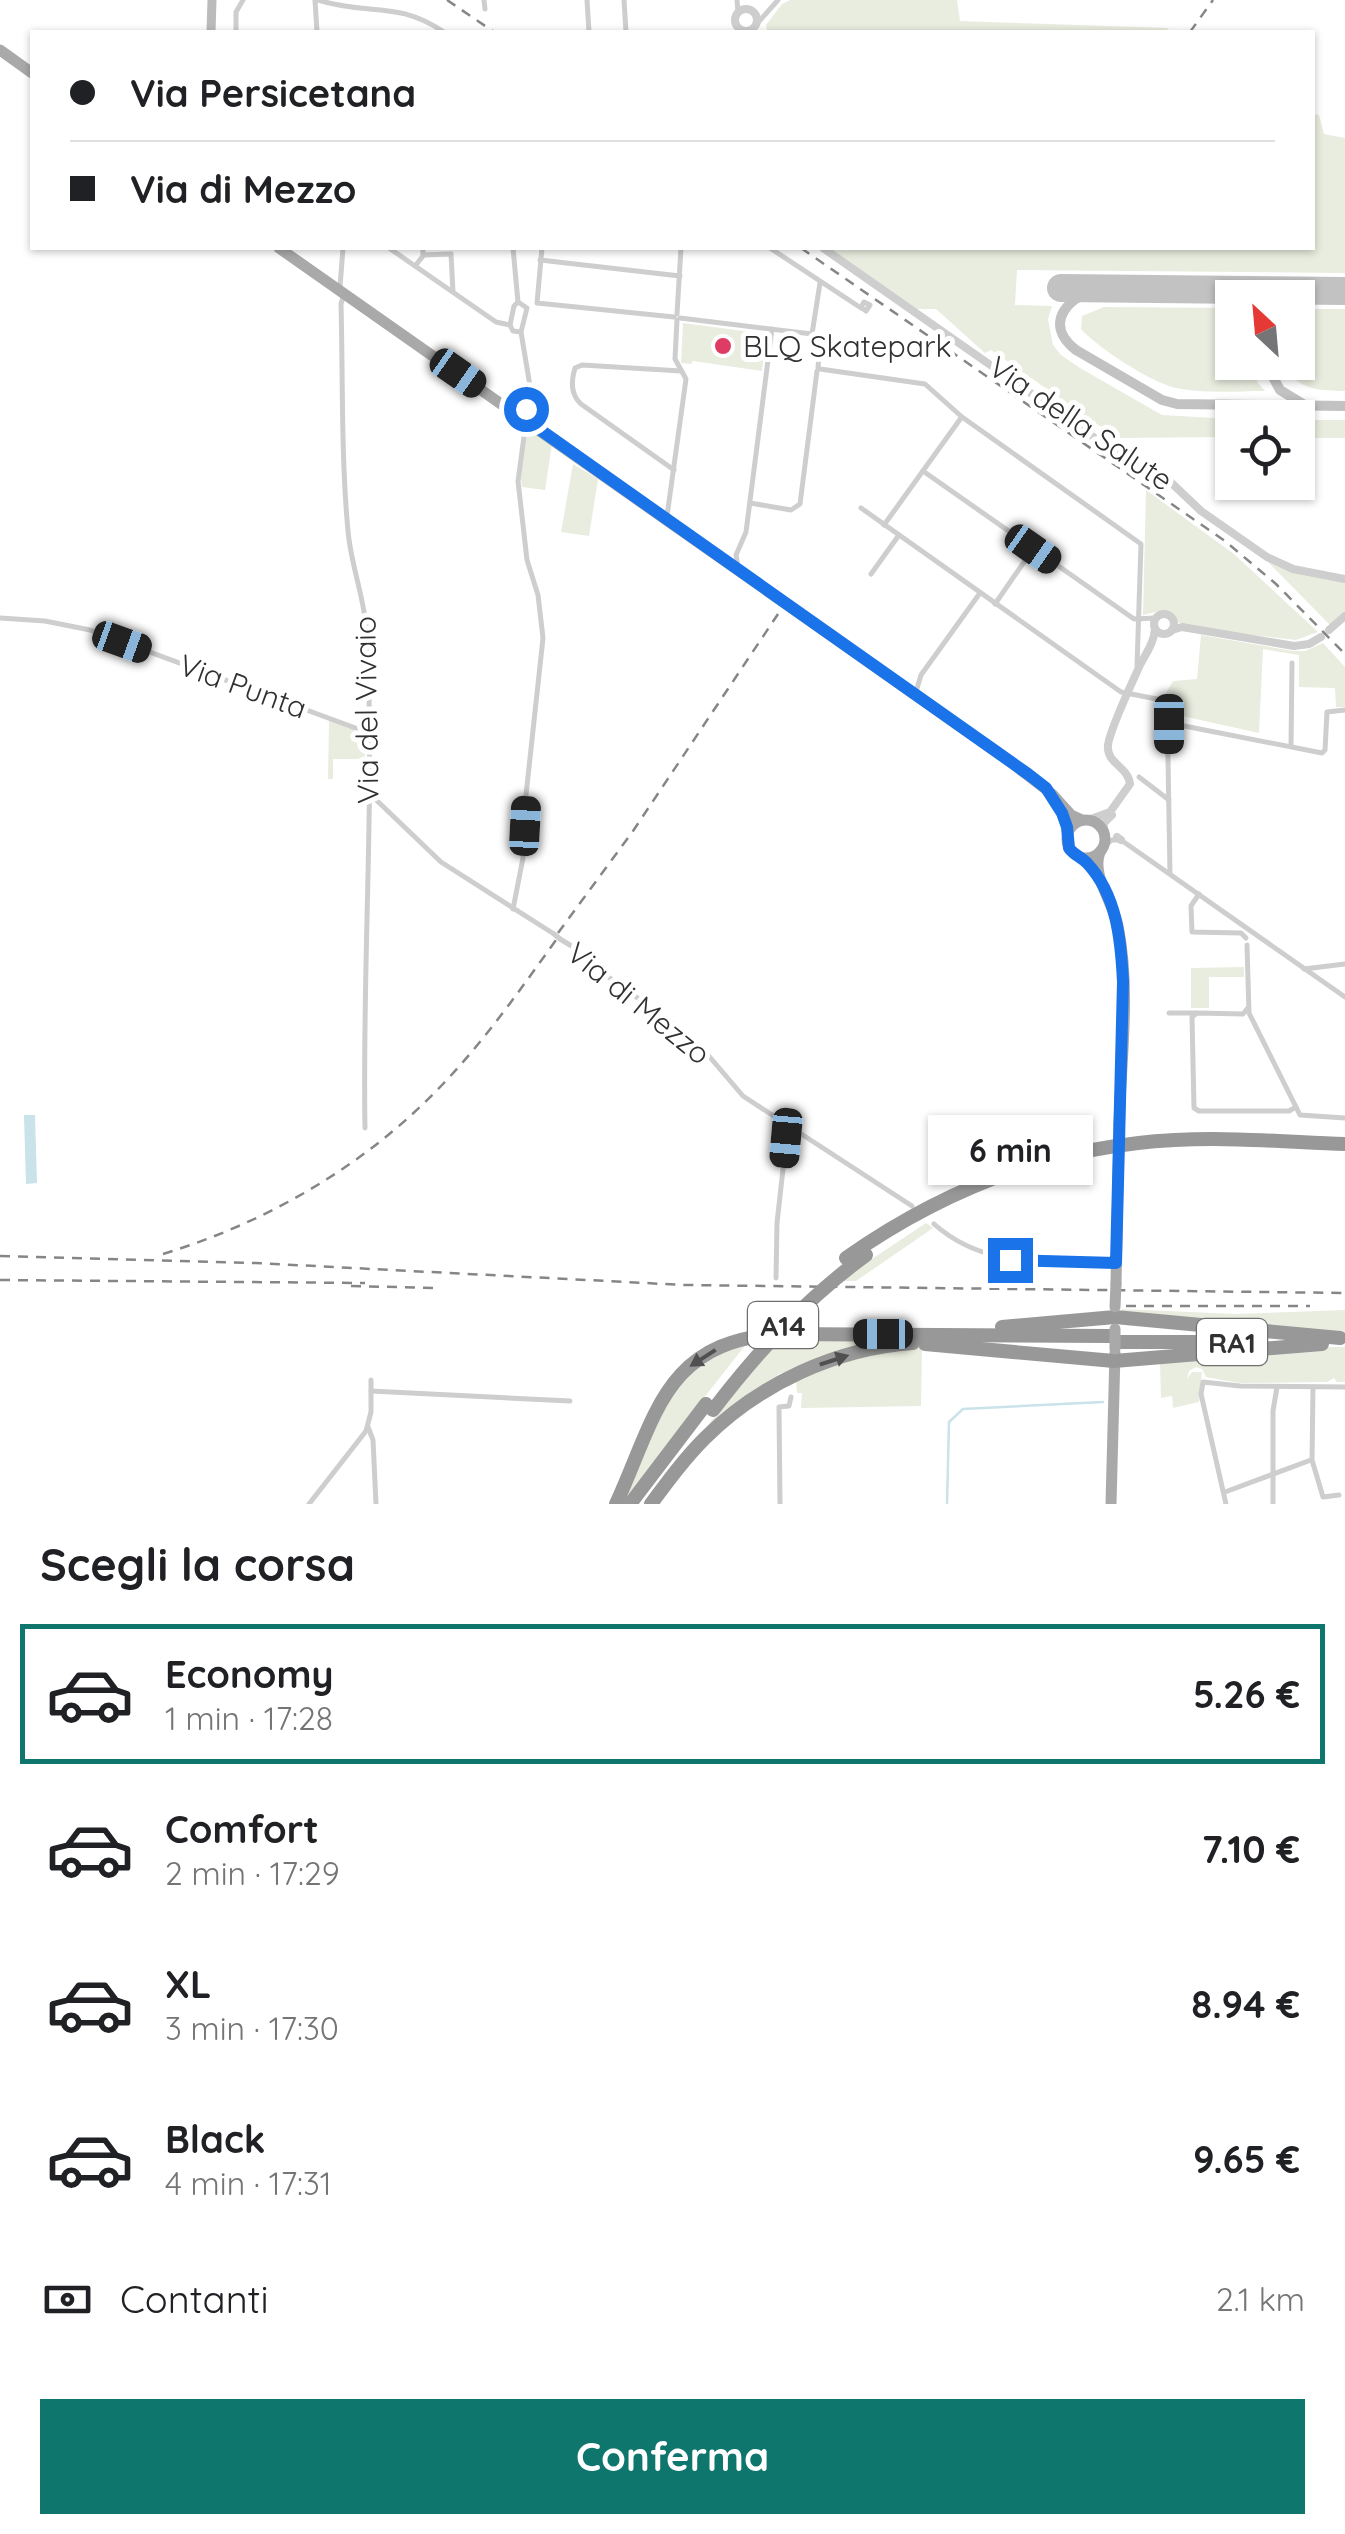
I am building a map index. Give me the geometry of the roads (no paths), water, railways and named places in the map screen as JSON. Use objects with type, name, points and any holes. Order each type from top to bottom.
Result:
[{"type":"highway","name":"A14","points":[[641,1504],[766,1331],[846,1258],[944,1199],[1008,1172],[1102,1148],[1174,1140],[1345,1144]]},
{"type":"highway","name":"A14","points":[[630,1504],[782,1326],[827,1284],[927,1217],[1033,1173],[1141,1151],[1198,1148],[1345,1153]]},
{"type":"highway","points":[[614,1504],[653,1412],[668,1389],[694,1363],[720,1347],[762,1335],[1115,1335],[1341,1341]]},
{"type":"highway","points":[[652,1504],[708,1434],[769,1389],[832,1360],[898,1344],[955,1346],[1115,1335],[1341,1341]]},
{"type":"main road","points":[[211,30],[212,0]]},
{"type":"main road","points":[[0,50],[30,72]]},
{"type":"main road","points":[[282,250],[1046,788],[1071,815],[1097,824],[1104,832],[1097,863],[1118,927],[1122,961],[1111,1504]]},
{"type":"main road","points":[[1046,788],[1062,813],[1070,850],[1083,858],[1104,888]]},
{"type":"main road","points":[[1068,833],[1085,820]]},
{"type":"main road","points":[[1083,858],[1102,849]]},
{"type":"street","points":[[236,30],[236,12],[243,0]]},
{"type":"street","points":[[317,30],[317,0],[402,5],[426,16],[442,30]]},
{"type":"street","points":[[484,0],[485,9]]},
{"type":"street","points":[[587,0],[589,30]]},
{"type":"street","points":[[624,0],[626,30]]},
{"type":"street","points":[[738,0],[751,10],[768,14]]},
{"type":"street","points":[[751,10],[736,20],[738,30],[754,29],[778,0]]},
{"type":"street","points":[[751,10],[754,29]]},
{"type":"street","name":"Via del Vivaio","points":[[343,250],[348,535],[362,592],[367,634],[370,794],[364,948],[365,1128]]},
{"type":"street","points":[[392,250],[496,322],[510,325]]},
{"type":"street","points":[[513,250],[518,302],[526,308]]},
{"type":"street","points":[[537,303],[542,250]]},
{"type":"street","points":[[667,519],[685,384],[675,359],[681,250]]},
{"type":"street","points":[[773,250],[862,308]]},
{"type":"street","name":"Via della Salute","points":[[826,250],[1102,443],[1161,473],[1201,511],[1267,557],[1288,567],[1345,578]]},
{"type":"street","points":[[415,266],[423,251],[452,254],[453,292]]},
{"type":"street","points":[[540,260],[680,276]]},
{"type":"street","points":[[750,503],[791,510],[800,504],[819,369],[820,347],[812,334],[820,282]]},
{"type":"street","points":[[518,302],[510,325],[513,332],[522,332]]},
{"type":"street","points":[[526,308],[537,303],[812,334]]},
{"type":"street","points":[[513,909],[523,858],[543,638],[538,595],[527,560],[518,481],[530,423],[529,376],[522,332],[526,308]]},
{"type":"street","points":[[739,570],[736,560],[746,532],[772,329]]},
{"type":"street","points":[[674,470],[578,401],[572,382],[575,368],[582,365],[681,371]]},
{"type":"street","points":[[819,369],[918,381],[962,417],[1141,544],[1136,666]]},
{"type":"street","points":[[515,412],[522,412],[529,404]]},
{"type":"street","points":[[884,525],[962,417]]},
{"type":"street","points":[[923,471],[1138,620],[1173,630],[1294,646],[1321,637]]},
{"type":"street","points":[[861,508],[1128,694],[1165,698],[1169,724],[1170,874]]},
{"type":"street","points":[[871,574],[899,535]]},
{"type":"street","points":[[720,556],[739,547]]},
{"type":"street","points":[[994,604],[1033,549]]},
{"type":"street","points":[[915,696],[921,675],[980,594]]},
{"type":"street","points":[[1152,624],[1165,614],[1173,619],[1173,630]]},
{"type":"street","points":[[1329,630],[1345,616]]},
{"type":"street","name":"Via Punta","points":[[0,618],[46,621],[90,630],[369,733]]},
{"type":"street","points":[[1085,820],[1110,812],[1130,784],[1128,774],[1112,760],[1108,750],[1128,694],[1153,642],[1152,624]]},
{"type":"street","points":[[1153,642],[1173,630]]},
{"type":"street","points":[[1291,746],[1292,663]]},
{"type":"street","points":[[900,686],[921,675]]},
{"type":"street","points":[[1169,724],[1324,752],[1327,712],[1345,710]]},
{"type":"street","points":[[1122,712],[1112,751],[1130,770],[1134,784],[1104,823],[1104,832],[1119,838],[1199,894],[1247,938],[1248,1009],[1296,1107],[1303,1116],[1345,1118]]},
{"type":"street","points":[[1139,778],[1169,800]]},
{"type":"street","name":"Via di Mezzo","points":[[370,794],[430,853],[588,956],[606,976],[678,1026],[743,1096],[912,1206]]},
{"type":"street","points":[[1102,849],[1119,838]]},
{"type":"street","points":[[1199,894],[1190,906],[1192,932],[1240,933],[1248,940],[1256,937]]},
{"type":"street","points":[[1247,938],[1256,937],[1345,997]]},
{"type":"street","points":[[1304,969],[1345,964]]},
{"type":"street","points":[[1169,1013],[1243,1014],[1248,1009]]},
{"type":"street","points":[[1194,1015],[1195,1109],[1289,1111],[1296,1107]]},
{"type":"street","points":[[776,1278],[777,1223],[788,1124]]},
{"type":"street","points":[[934,1224],[971,1250],[1000,1259],[1116,1263]]},
{"type":"street","points":[[371,1380],[368,1427],[373,1440],[376,1504]]},
{"type":"street","points":[[1226,1504],[1201,1394],[1205,1380],[1274,1387],[1345,1387]]},
{"type":"street","points":[[1274,1387],[1274,1504]]},
{"type":"street","points":[[1313,1387],[1312,1460],[1323,1497],[1338,1495]]},
{"type":"street","points":[[371,1391],[570,1401]]},
{"type":"street","points":[[780,1504],[779,1407],[788,1406],[791,1397]]},
{"type":"street","points":[[309,1504],[368,1427]]},
{"type":"street","points":[[1225,1492],[1312,1460]]},
{"type":"water","points":[[24,1115],[35,1115],[37,1183],[26,1184]]},
{"type":"waterway","points":[[947,1504],[949,1422],[963,1409],[1103,1402]]},
{"type":"railway","points":[[447,0],[491,30]]},
{"type":"railway","points":[[1191,30],[1213,0]]},
{"type":"railway","points":[[804,250],[1225,541],[1276,584],[1345,654]]},
{"type":"railway","points":[[558,933],[633,831],[778,614]]},
{"type":"railway","points":[[163,1254],[277,1208],[381,1141],[458,1068],[556,940]]},
{"type":"railway","points":[[0,1256],[255,1263],[684,1285],[1345,1293]]},
{"type":"railway","points":[[0,1280],[365,1283]]},
{"type":"railway","points":[[351,1286],[436,1288]]},
{"type":"railway","points":[[1126,1306],[1310,1306]]},
{"type":"place","name":"BLQ Skatepark","points":[[723,346]]}]
